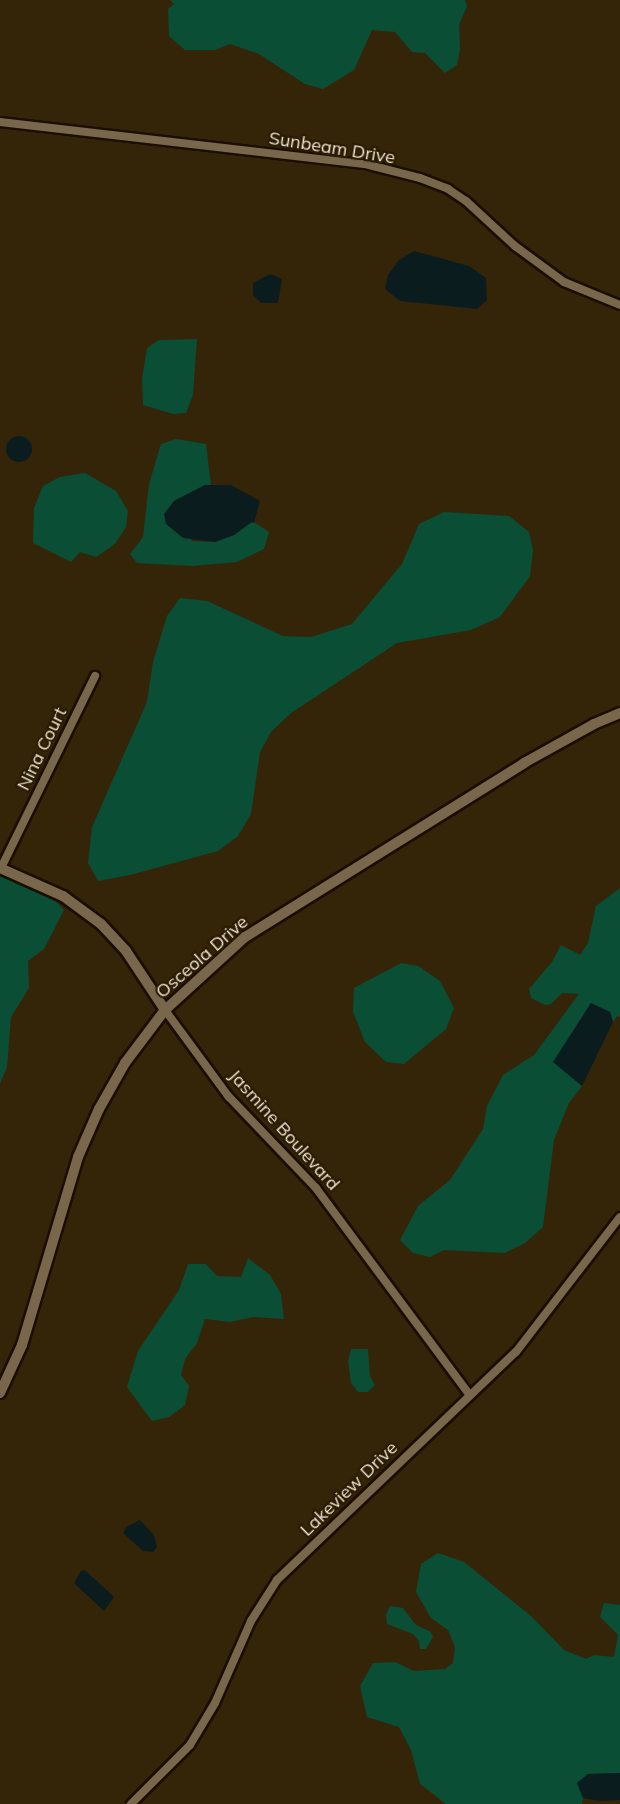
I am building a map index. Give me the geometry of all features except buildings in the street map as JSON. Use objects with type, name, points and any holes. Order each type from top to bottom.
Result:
[{"type":"street","name":"Sunbeam Drive","points":[[0,122],[369,165],[420,178],[448,189],[466,201],[515,246],[556,278],[620,305]]},
{"type":"street","name":"Nina Court","points":[[0,868],[95,676]]},
{"type":"street","name":"Osceola Drive","points":[[0,1393],[22,1345],[82,1148],[99,1109],[125,1063],[165,1010],[245,938],[524,763],[594,724],[620,713]]},
{"type":"street","name":"Jasmine Boulevard","points":[[0,868],[63,896],[101,924],[126,951],[165,1010],[229,1097],[316,1188],[469,1394]]},
{"type":"street","name":"Lakeview Drive","points":[[131,1804],[190,1745],[215,1703],[251,1621],[277,1580],[469,1394],[516,1352],[620,1217]]},
{"type":"green space","points":[[170,0],[465,0],[467,6],[459,25],[460,50],[457,65],[445,73],[425,53],[412,52],[395,32],[372,30],[354,70],[323,89],[305,84],[259,54],[230,44],[215,50],[185,50],[169,36],[168,9],[174,4]]},
{"type":"green space","points":[[197,339],[193,395],[186,413],[173,414],[143,405],[142,379],[147,348],[159,340]]},
{"type":"green space","points":[[176,439],[206,444],[211,485],[205,485],[174,501],[192,541],[215,542],[234,535],[252,521],[269,532],[264,549],[237,562],[193,566],[137,563],[130,554],[143,537],[149,484],[161,444]]},
{"type":"green space","points":[[85,473],[116,491],[128,511],[126,527],[115,544],[96,557],[80,552],[71,562],[33,543],[34,508],[43,486],[60,477]]},
{"type":"green space","points":[[444,512],[509,516],[529,532],[533,550],[530,576],[500,617],[471,630],[397,643],[291,713],[271,732],[260,752],[251,814],[238,836],[218,851],[130,875],[98,881],[88,863],[92,827],[147,702],[153,662],[167,616],[180,598],[207,601],[283,636],[311,637],[352,624],[402,564],[419,524]]},
{"type":"green space","points":[[0,873],[50,895],[64,910],[44,949],[28,961],[29,988],[11,1017],[7,1067],[0,1084]]},
{"type":"green space","points":[[620,888],[620,1017],[617,1016],[613,1022],[610,1012],[591,1003],[554,1062],[582,1086],[569,1103],[554,1140],[543,1227],[525,1243],[505,1253],[444,1250],[430,1257],[413,1253],[400,1240],[418,1206],[450,1180],[483,1129],[487,1106],[503,1075],[534,1055],[579,994],[562,993],[551,1004],[545,1005],[531,998],[529,989],[552,962],[561,945],[580,955],[588,943],[596,906]]},
{"type":"green space","points":[[401,963],[418,966],[440,981],[454,1008],[446,1029],[404,1064],[386,1062],[365,1042],[353,1012],[354,988]]},
{"type":"green space","points":[[248,1258],[270,1275],[281,1294],[284,1319],[253,1317],[230,1322],[205,1319],[197,1343],[185,1359],[181,1375],[189,1386],[185,1405],[169,1417],[152,1421],[127,1387],[138,1351],[179,1290],[188,1264],[206,1264],[217,1276],[241,1277]]},
{"type":"green space","points":[[351,1349],[368,1349],[370,1376],[375,1385],[368,1392],[358,1392],[351,1383],[348,1361]]},
{"type":"green space","points":[[438,1553],[464,1562],[531,1616],[564,1650],[586,1659],[594,1655],[614,1657],[618,1635],[600,1617],[604,1603],[620,1605],[620,1773],[588,1774],[577,1783],[583,1798],[582,1804],[446,1804],[420,1784],[411,1750],[399,1727],[367,1717],[360,1686],[373,1663],[395,1662],[414,1671],[445,1669],[453,1663],[455,1647],[448,1630],[431,1618],[416,1592],[421,1564]]},
{"type":"green space","points":[[390,1606],[403,1608],[416,1625],[431,1632],[433,1637],[426,1649],[420,1649],[419,1641],[413,1634],[387,1624],[386,1615]]},
{"type":"shaded area","points":[[414,251],[469,266],[486,278],[487,300],[477,309],[400,301],[385,289],[388,275],[399,260]]},
{"type":"shaded area","points":[[270,274],[282,279],[278,303],[261,303],[253,295],[253,283]]},
{"type":"shaded area","points":[[19,436],[29,439],[32,449],[29,459],[19,462],[9,459],[6,449],[9,439]]},
{"type":"shaded area","points":[[205,485],[231,485],[260,501],[254,523],[252,522],[234,535],[215,542],[183,538],[166,524],[164,514],[174,501]]},
{"type":"shaded area","points":[[591,1003],[610,1012],[613,1022],[582,1086],[553,1062]]},
{"type":"shaded area","points":[[140,1520],[154,1535],[157,1547],[153,1552],[143,1551],[123,1533],[126,1527]]},
{"type":"shaded area","points":[[85,1570],[114,1597],[104,1611],[74,1583],[81,1571]]},
{"type":"shaded area","points":[[620,1773],[620,1800],[600,1801],[583,1798],[577,1783],[588,1774]]}]
